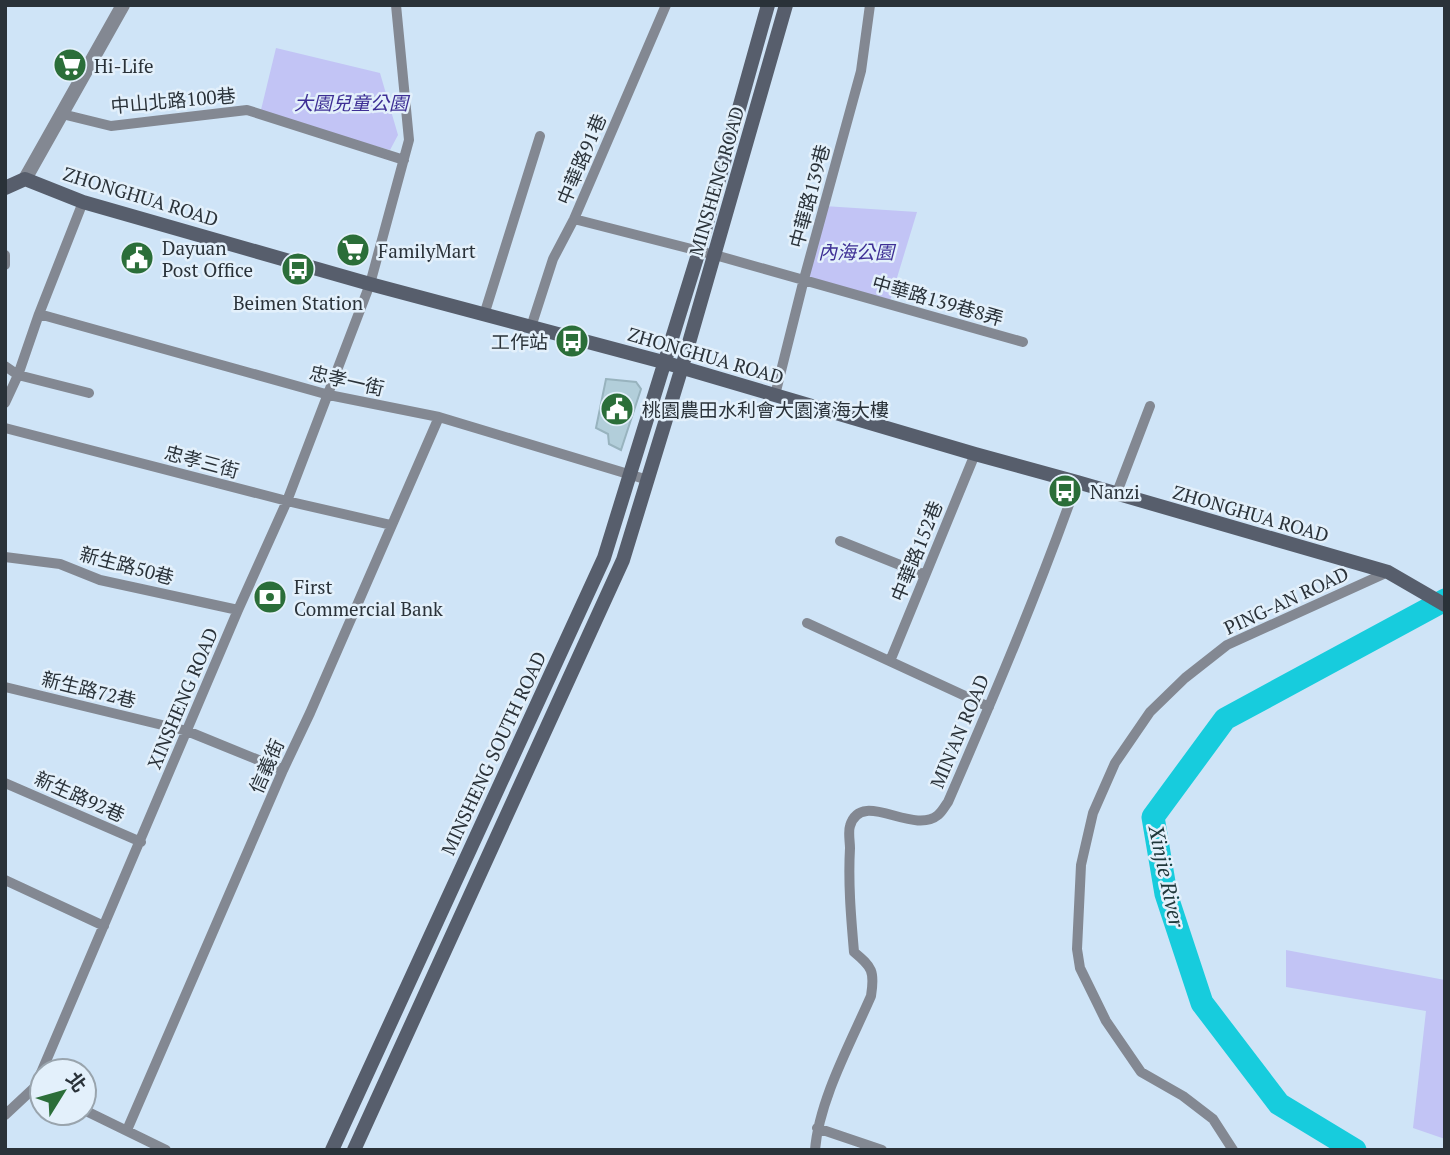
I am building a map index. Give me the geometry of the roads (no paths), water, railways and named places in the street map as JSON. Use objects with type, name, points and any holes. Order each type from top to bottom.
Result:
[{"type":"main road","name":"MINSHENG ROAD","points":[[682,367],[768,5]]},
{"type":"main road","name":"MINSHENG ROAD","points":[[663,362],[707,253],[786,5]]},
{"type":"main road","points":[[5,188],[25,179]]},
{"type":"main road","name":"ZHONGHUA ROAD","points":[[25,179],[83,202],[370,284],[682,367],[1388,572],[1445,605]]},
{"type":"main road","name":"MINSHENG SOUTH ROAD","points":[[332,1150],[604,558],[663,362]]},
{"type":"main road","name":"MINSHENG SOUTH ROAD","points":[[354,1150],[623,560],[682,367]]},
{"type":"street","points":[[25,179],[123,5]]},
{"type":"street","name":"XINSHENG ROAD","points":[[51,1057],[238,610],[287,501],[370,284],[410,140],[396,5]]},
{"type":"street","name":"中華路91巷","points":[[531,327],[553,260],[574,219],[666,5]]},
{"type":"street","name":"中華路139巷","points":[[775,395],[861,71],[870,5]]},
{"type":"street","name":"中山北路100巷","points":[[62,114],[111,126],[247,110],[404,160]]},
{"type":"street","points":[[484,315],[540,136]]},
{"type":"street","points":[[5,403],[19,375],[39,314],[83,202]]},
{"type":"street","name":"中華路139巷8弄","points":[[574,219],[804,279],[1023,342]]},
{"type":"street","points":[[5,255],[5,265]]},
{"type":"street","name":"忠孝一街","points":[[39,314],[329,395],[439,417],[648,480]]},
{"type":"street","points":[[5,366],[19,375],[89,393]]},
{"type":"street","points":[[1116,495],[1150,406]]},
{"type":"street","name":"信義街","points":[[127,1130],[439,417]]},
{"type":"street","name":"忠孝三街","points":[[5,428],[391,525]]},
{"type":"street","name":"中華路152巷","points":[[890,661],[975,454]]},
{"type":"street","name":"MIN'AN ROAD","points":[[816,1150],[817,1128],[871,996],[874,979],[870,966],[853,952],[848,881],[850,827],[856,815],[867,810],[912,820],[927,820],[938,815],[947,802],[989,707],[1056,542],[1077,482]]},
{"type":"street","points":[[840,541],[925,575]]},
{"type":"street","name":"新生路50巷","points":[[5,557],[60,564],[100,580],[238,610]]},
{"type":"street","name":"PING-AN ROAD","points":[[1233,1150],[1213,1119],[1182,1096],[1141,1072],[1106,1021],[1080,968],[1077,949],[1081,864],[1093,813],[1122,752],[1150,712],[1185,678],[1227,645],[1388,572]]},
{"type":"street","points":[[807,623],[989,707]]},
{"type":"street","name":"新生路72巷","points":[[5,687],[187,731],[283,769]]},
{"type":"street","name":"新生路92巷","points":[[5,783],[141,842]]},
{"type":"street","points":[[5,880],[104,926]]},
{"type":"street","name":"XINSHENG ROAD","points":[[5,1115],[28,1097]]},
{"type":"street","points":[[98,1117],[166,1150]]},
{"type":"street","points":[[817,1128],[882,1150]]},
{"type":"waterway","name":"Xinjie River","points":[[1355,1150],[1279,1104],[1202,1003],[1166,894],[1153,817],[1225,719],[1445,600]]},
{"type":"place","name":"Hi-Life","points":[[70,65]]},
{"type":"place","name":"FamilyMart","points":[[353,250]]},
{"type":"place","name":"Dayuan Post Office","points":[[137,258]]},
{"type":"place","name":"Beimen Station","points":[[298,269]]},
{"type":"place","name":"工作站","points":[[572,341]]},
{"type":"place","name":"桃園農田水利會大園濱海大樓","points":[[617,409]]},
{"type":"place","name":"Nanzi","points":[[1065,491]]},
{"type":"place","name":"First Commercial Bank","points":[[270,597]]},
{"type":"park label","name":"大園兒童公園","points":[[351,102]]},
{"type":"park label","name":"內海公園","points":[[856,251]]}]
